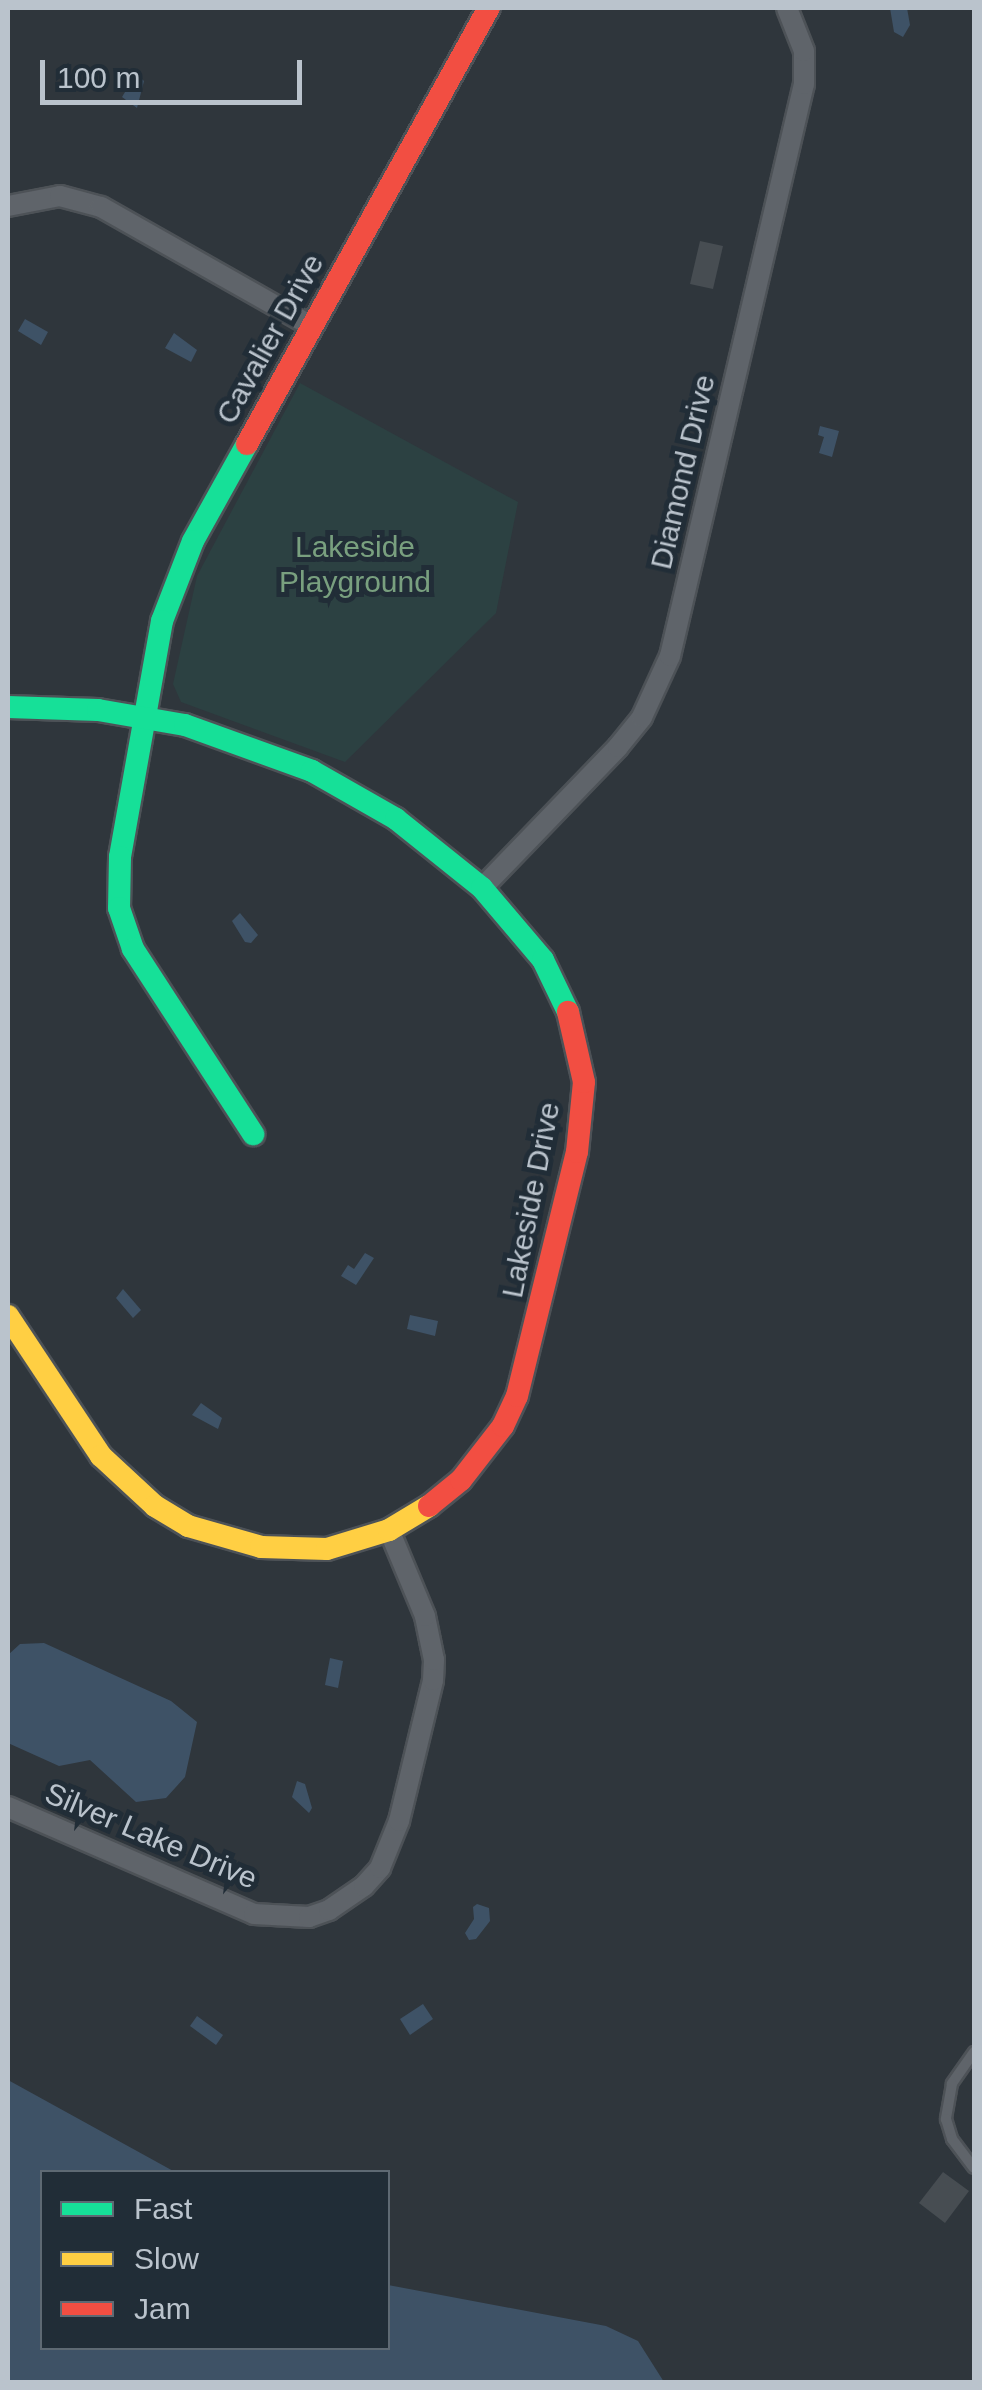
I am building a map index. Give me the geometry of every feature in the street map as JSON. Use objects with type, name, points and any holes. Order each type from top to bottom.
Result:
[{"type":"street","name":"Cavalier Drive","points":[[253,1134],[122,928],[119,869],[145,716],[174,579],[489,8]]},
{"type":"street","name":"Diamond Drive","points":[[482,888],[642,717],[670,656],[804,84],[804,51],[788,8]]},
{"type":"street","points":[[8,206],[60,196],[91,203],[312,326]]},
{"type":"street","name":"Lakeside Drive","points":[[8,707],[145,716],[224,736],[339,785],[396,819],[482,888],[543,960],[571,1019],[584,1082],[577,1152],[528,1360],[502,1426],[460,1480],[431,1505],[389,1530],[327,1549],[296,1550],[261,1547],[188,1526],[155,1506],[100,1456],[8,1316]]},
{"type":"street","name":"Silver Lake Drive","points":[[8,1806],[254,1914],[309,1917],[330,1910],[364,1886],[391,1848],[433,1680],[425,1616],[389,1530]]},
{"type":"lane","points":[[974,2052],[952,2084],[946,2119],[952,2139],[974,2168]]},
{"type":"green space","name":"Lakeside Playground","points":[[300,383],[518,502],[496,613],[345,762],[181,702],[173,684],[197,576]]},
{"type":"water","points":[[890,8],[907,8],[910,25],[903,37],[894,32]]},
{"type":"water","points":[[136,74],[144,81],[137,108],[122,97]]},
{"type":"water","points":[[25,319],[48,332],[41,345],[18,331]]},
{"type":"water","points":[[174,333],[197,350],[191,362],[165,348]]},
{"type":"water","points":[[820,426],[839,431],[832,457],[819,453],[824,437],[818,435]]},
{"type":"water","points":[[240,913],[258,935],[251,943],[245,942],[232,921]]},
{"type":"water","points":[[365,1253],[374,1258],[356,1285],[341,1276],[348,1265],[354,1269]]},
{"type":"water","points":[[123,1289],[141,1310],[133,1318],[116,1298]]},
{"type":"water","points":[[410,1315],[438,1321],[435,1336],[407,1329]]},
{"type":"water","points":[[201,1403],[222,1418],[218,1429],[192,1415]]},
{"type":"water","points":[[44,1643],[171,1701],[197,1722],[185,1777],[166,1798],[136,1802],[90,1760],[59,1766],[8,1743],[8,1655],[20,1644]]},
{"type":"water","points":[[330,1658],[343,1661],[338,1688],[325,1685]]},
{"type":"water","points":[[297,1781],[305,1784],[312,1808],[309,1813],[292,1797]]},
{"type":"water","points":[[477,1904],[489,1908],[490,1921],[476,1939],[469,1940],[465,1933]]},
{"type":"water","points":[[423,2004],[433,2019],[410,2035],[400,2019]]},
{"type":"water","points":[[197,2016],[223,2035],[216,2045],[190,2026]]},
{"type":"water","points":[[8,2080],[171,2170],[40,2170],[40,2350],[390,2350],[390,2285],[606,2326],[638,2341],[664,2382],[8,2382]]},
{"type":"building","points":[[700,241],[723,246],[713,289],[690,284]]},
{"type":"building","points":[[943,2172],[969,2191],[945,2223],[919,2203]]},
{"type":"traffic: fast","points":[[247,444],[193,541],[162,621],[120,857],[119,908],[133,949],[253,1134]]},
{"type":"traffic: fast","points":[[8,707],[98,710],[185,725],[312,771],[396,819],[482,888],[543,960],[568,1012]]},
{"type":"traffic: slow","points":[[8,1316],[101,1456],[155,1506],[188,1526],[261,1547],[327,1549],[389,1530],[429,1506]]},
{"type":"traffic: jam","points":[[247,444],[489,8]]},
{"type":"traffic: jam","points":[[429,1506],[461,1480],[503,1426],[517,1396],[577,1152],[584,1082],[568,1012]]}]
